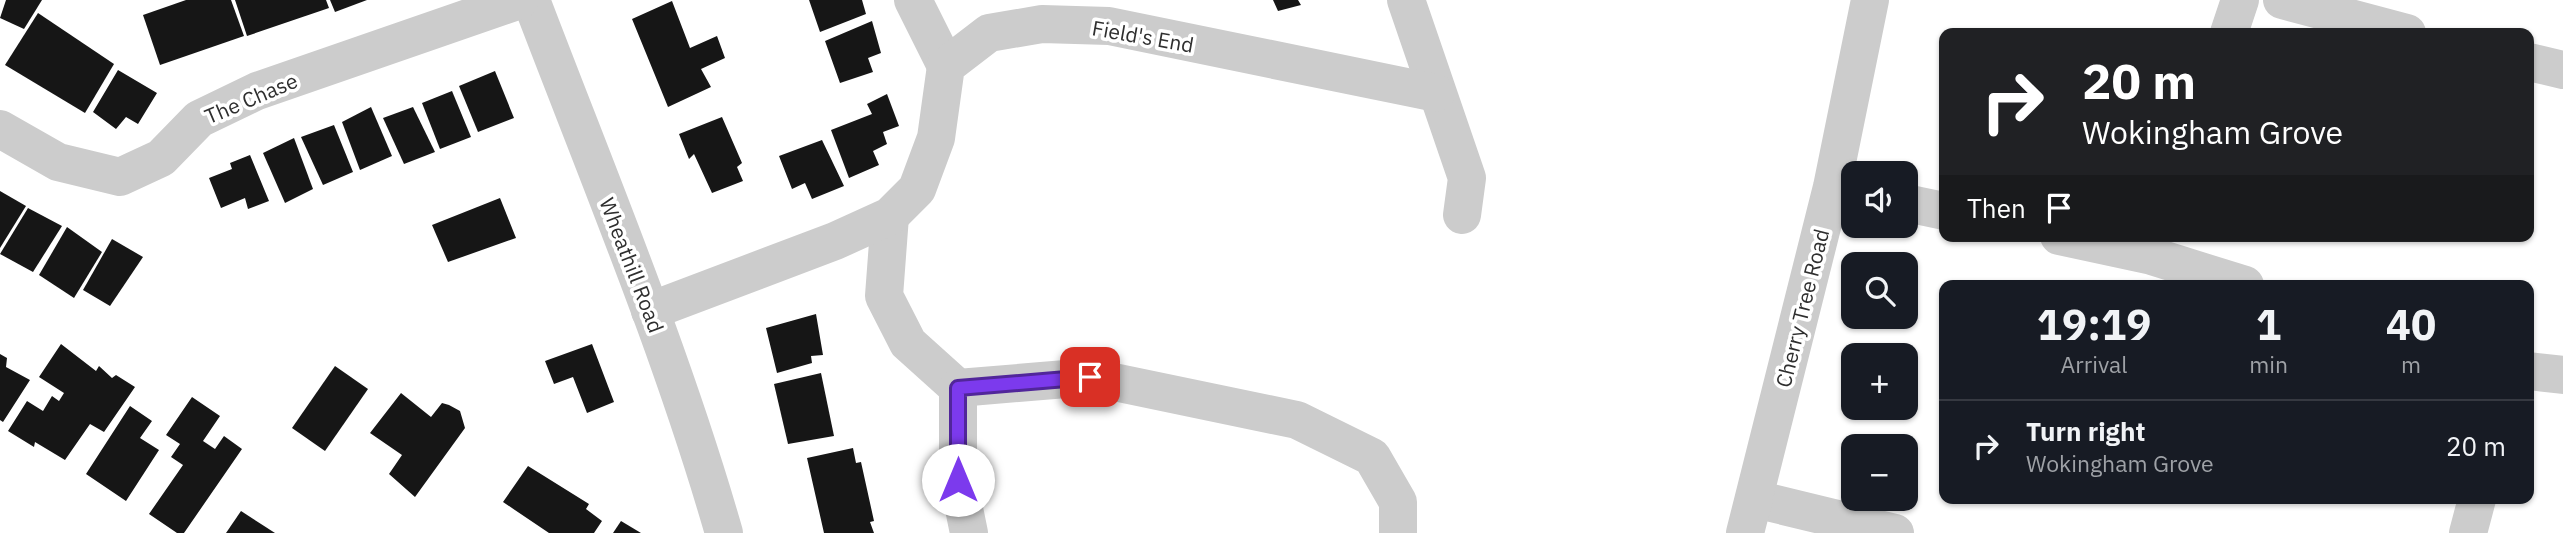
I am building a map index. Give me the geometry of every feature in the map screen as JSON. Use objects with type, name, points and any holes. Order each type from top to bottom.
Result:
[{"type":"street","name":"The Chase","points":[[0,129],[58,162],[120,177],[161,158],[199,119],[257,91],[520,0]]},
{"type":"street","name":"Wheathill Road","points":[[531,0],[650,311],[707,474],[724,533]]},
{"type":"street","points":[[650,311],[835,241],[890,216],[917,188],[936,138],[946,66],[913,0]]},
{"type":"street","points":[[1406,0],[1467,178],[1462,215]]},
{"type":"street","name":"Cherry Tree Road","points":[[1847,161],[1870,0]]},
{"type":"street","points":[[2231,28],[2240,0]]},
{"type":"street","points":[[2282,0],[2388,28]]},
{"type":"street","name":"Field's End","points":[[946,66],[989,33],[1042,24],[1110,26],[1436,93]]},
{"type":"street","name":"Cherry Tree Road","points":[[1750,516],[1841,197]]},
{"type":"street","points":[[1918,206],[1939,210]]},
{"type":"street","points":[[890,216],[884,296],[908,343],[958,388],[1090,377],[1297,420],[1371,457],[1398,502],[1398,533]]},
{"type":"street","points":[[2117,242],[2155,246],[2233,280]]},
{"type":"street","points":[[2534,372],[2563,376]]},
{"type":"street","points":[[958,388],[958,480],[969,533]]},
{"type":"street","points":[[2468,533],[2476,504]]},
{"type":"street","points":[[1750,516],[1895,533]]},
{"type":"building","points":[[6,0],[42,0],[24,29],[0,18]]},
{"type":"building","points":[[186,0],[231,0],[244,36],[160,65],[143,15]]},
{"type":"building","points":[[235,0],[326,0],[329,8],[247,36]]},
{"type":"building","points":[[330,0],[367,0],[335,12]]},
{"type":"building","points":[[809,0],[862,0],[866,14],[820,32]]},
{"type":"building","points":[[1273,0],[1298,0],[1301,5],[1278,11]]},
{"type":"building","points":[[672,1],[690,48],[717,36],[725,58],[701,69],[711,87],[668,107],[632,19]]},
{"type":"building","points":[[38,13],[114,64],[85,113],[5,65]]},
{"type":"building","points":[[872,21],[881,53],[868,58],[873,72],[840,83],[825,41]]},
{"type":"building","points":[[118,70],[157,93],[138,124],[126,117],[116,129],[93,112]]},
{"type":"building","points":[[495,71],[514,118],[478,132],[459,86]]},
{"type":"building","points":[[452,91],[471,137],[440,149],[422,103]]},
{"type":"building","points":[[887,94],[899,126],[883,132],[887,144],[873,151],[879,165],[849,178],[831,130],[872,114],[867,104]]},
{"type":"building","points":[[371,107],[392,156],[360,170],[342,122]]},
{"type":"building","points":[[413,107],[435,152],[404,164],[383,118]]},
{"type":"building","points":[[722,117],[742,163],[737,167],[743,181],[712,193],[694,154],[689,159],[679,134]]},
{"type":"building","points":[[334,125],[353,172],[323,185],[301,137]]},
{"type":"building","points":[[294,138],[313,189],[285,203],[263,153]]},
{"type":"building","points":[[822,140],[844,186],[812,199],[805,183],[792,189],[779,156]]},
{"type":"building","points":[[250,155],[269,201],[248,209],[245,198],[221,208],[209,178],[232,169],[230,163]]},
{"type":"building","points":[[0,191],[26,206],[0,248]]},
{"type":"building","points":[[500,198],[516,238],[448,262],[432,225]]},
{"type":"building","points":[[28,208],[62,226],[33,272],[0,254]]},
{"type":"building","points":[[67,227],[102,252],[74,298],[39,275]]},
{"type":"building","points":[[112,239],[143,257],[110,306],[83,290]]},
{"type":"building","points":[[816,314],[823,355],[811,356],[812,363],[777,373],[766,328]]},
{"type":"building","points":[[61,344],[96,371],[99,366],[112,378],[116,375],[135,387],[104,432],[90,424],[65,460],[35,442],[34,447],[8,431],[27,401],[43,411],[52,396],[59,401],[64,393],[39,377]]},
{"type":"building","points":[[592,344],[614,402],[587,413],[573,377],[554,384],[545,361]]},
{"type":"building","points":[[0,354],[7,358],[6,367],[30,380],[3,422],[0,420]]},
{"type":"building","points":[[335,366],[368,389],[325,451],[292,428]]},
{"type":"building","points":[[821,373],[834,436],[788,444],[774,384]]},
{"type":"building","points":[[401,393],[431,417],[442,403],[460,411],[465,428],[415,497],[389,474],[402,455],[370,433]]},
{"type":"building","points":[[192,397],[220,416],[203,441],[215,449],[224,436],[242,449],[184,533],[177,533],[149,514],[183,465],[171,457],[180,444],[166,435]]},
{"type":"building","points":[[130,406],[152,421],[140,438],[159,450],[126,501],[86,474]]},
{"type":"building","points":[[853,448],[856,463],[861,462],[874,521],[870,522],[874,533],[824,533],[807,458]]},
{"type":"building","points":[[528,466],[589,504],[586,509],[602,521],[594,533],[549,533],[503,502]]},
{"type":"building","points":[[241,511],[275,533],[226,533]]},
{"type":"building","points":[[621,521],[641,533],[613,533]]},
{"type":"route","points":[[958,480],[958,388],[1090,377]]}]
